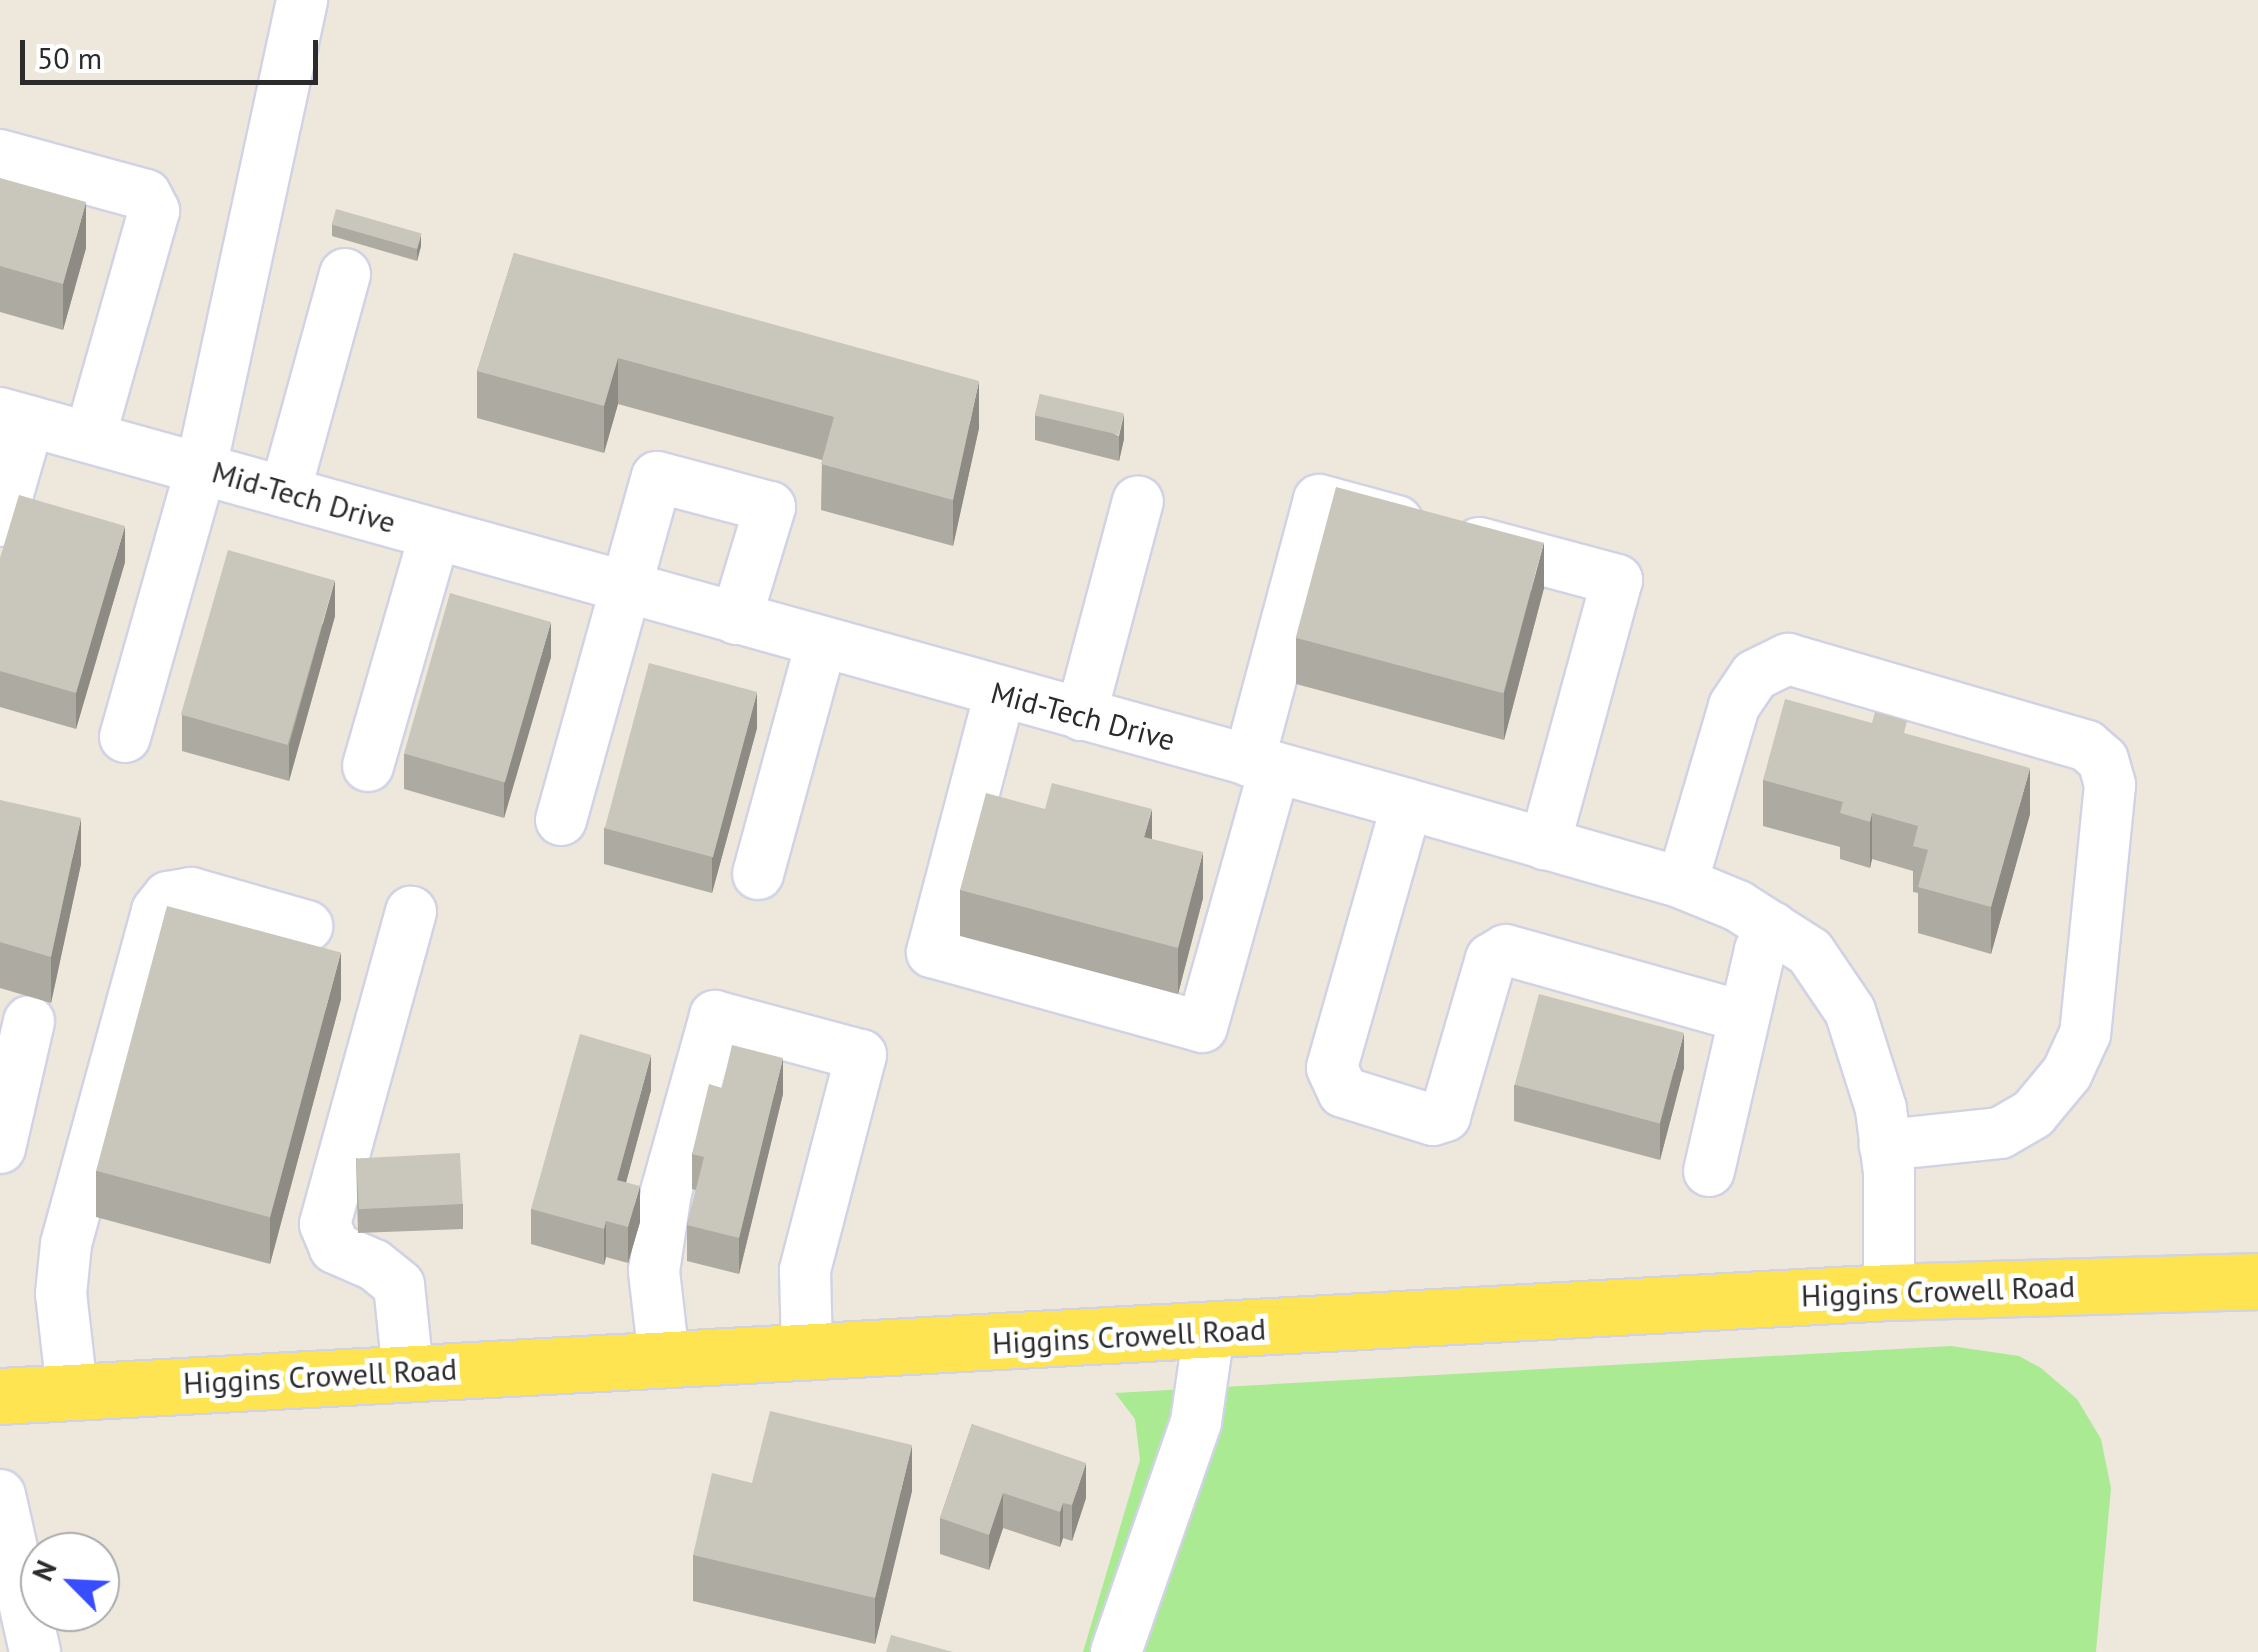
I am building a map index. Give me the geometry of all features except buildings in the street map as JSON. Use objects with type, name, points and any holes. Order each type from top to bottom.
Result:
[{"type":"main road","name":"Higgins Crowell Road","points":[[0,1396],[1889,1292],[2258,1281]]},
{"type":"street","points":[[124,737],[201,468],[302,0]]},
{"type":"street","points":[[0,155],[146,195],[154,211],[90,437]]},
{"type":"street","points":[[285,492],[345,274]]},
{"type":"street","points":[[0,521],[15,417]]},
{"type":"street","name":"Mid-Tech Drive","points":[[15,417],[1682,883],[1772,928],[1810,952],[1850,1010],[1870,1066],[1885,1145],[1889,1292]]},
{"type":"street","points":[[561,820],[657,477],[770,508],[736,619]]},
{"type":"street","points":[[1000,693],[932,952],[1202,1027],[1319,500],[1616,580],[1545,844]]},
{"type":"street","points":[[1081,715],[1138,501]]},
{"type":"street","points":[[368,766],[434,534]]},
{"type":"street","points":[[758,874],[821,644]]},
{"type":"street","points":[[1682,883],[1734,706],[1756,676],[1788,658],[2087,746],[2103,760],[2110,785],[2084,1034],[2066,1073],[2033,1114],[2000,1133],[1885,1145]]},
{"type":"street","points":[[1407,804],[1332,1068],[1343,1092],[1434,1120],[1445,1116],[1492,958],[1506,950],[1744,1017]]},
{"type":"street","points":[[72,1390],[61,1294],[66,1244],[157,911],[168,897],[191,893],[307,926]]},
{"type":"street","points":[[408,1372],[399,1286],[374,1265],[335,1248],[325,1224],[411,912]]},
{"type":"street","points":[[1709,1171],[1760,950],[1772,928]]},
{"type":"street","points":[[664,1358],[654,1271],[666,1192],[715,1016],[861,1054],[805,1270],[807,1351]]},
{"type":"street","points":[[0,1148],[30,1021]]},
{"type":"street","points":[[1116,1652],[1196,1422],[1210,1332]]},
{"type":"street","points":[[0,1495],[35,1652]]},
{"type":"green space","points":[[1951,1346],[2019,1356],[2041,1368],[2077,1399],[2101,1439],[2111,1488],[2096,1652],[1083,1652],[1140,1460],[1135,1419],[1115,1393]]}]
